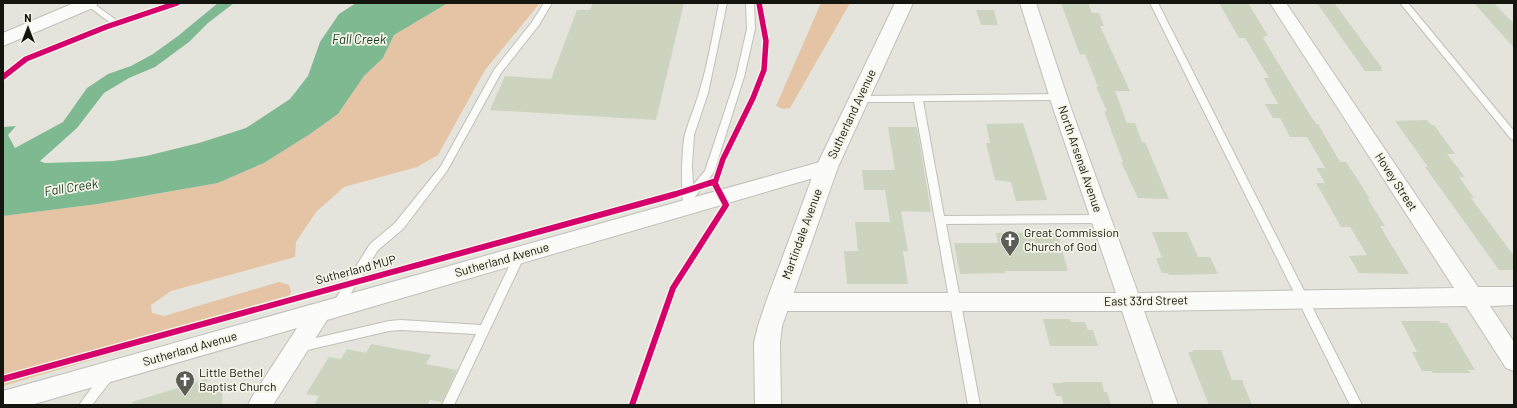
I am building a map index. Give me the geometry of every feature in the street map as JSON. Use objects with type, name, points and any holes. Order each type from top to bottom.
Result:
[{"type":"main road","points":[[3,40],[89,3]]},
{"type":"main road","name":"Sutherland Avenue","points":[[827,167],[904,3]]},
{"type":"main road","name":"Martindale Avenue","points":[[768,405],[767,343],[770,326],[827,167]]},
{"type":"street","name":"North Arsenal Avenue","points":[[1028,3],[1166,405]]},
{"type":"street","name":"Hovey Street","points":[[1278,3],[1514,361]]},
{"type":"street","name":"Sutherland Avenue","points":[[3,402],[520,255],[689,203],[827,167]]},
{"type":"street","name":"East 33rd Street","points":[[778,302],[1131,302],[1514,296]]},
{"type":"street","points":[[260,405],[297,347],[328,310]]},
{"type":"lane","points":[[89,3],[116,23]]},
{"type":"lane","points":[[328,310],[374,247],[399,226],[444,168],[497,72],[536,23],[548,3]]},
{"type":"lane","points":[[689,203],[686,165],[689,136],[704,93],[723,3]]},
{"type":"lane","points":[[689,203],[709,172],[740,77],[750,29],[750,3]]},
{"type":"lane","points":[[1154,3],[1356,405]]},
{"type":"lane","points":[[1404,3],[1514,137]]},
{"type":"lane","points":[[859,99],[918,100],[1059,97]]},
{"type":"lane","points":[[918,100],[974,405]]},
{"type":"lane","points":[[940,220],[1102,220]]},
{"type":"lane","points":[[448,405],[520,255]]},
{"type":"lane","points":[[297,347],[389,326],[401,325],[484,330]]},
{"type":"lane","points":[[85,405],[112,371]]},
{"type":"shaded area","points":[[448,3],[540,3],[485,70],[438,155],[417,167],[344,187],[316,212],[296,242],[295,257],[171,291],[151,305],[152,313],[164,316],[279,282],[289,285],[291,292],[288,302],[3,386],[3,216],[98,204],[218,183],[264,163],[310,134],[338,114],[364,76],[383,58],[394,35]]},
{"type":"shaded area","points":[[821,3],[850,3],[790,108],[783,109],[776,106]]},
{"type":"water","name":"Fall Creek","points":[[218,3],[234,3],[208,23],[189,42],[155,67],[129,78],[104,93],[77,128],[40,161],[45,163],[113,161],[146,156],[199,143],[246,128],[290,99],[308,76],[320,42],[339,14],[356,3],[448,3],[394,35],[383,58],[364,76],[338,114],[310,134],[264,163],[218,183],[98,204],[3,216],[4,127],[16,126],[8,135],[15,148],[63,122],[87,88],[108,74],[131,66],[153,54],[178,36]]},
{"type":"building","points":[[593,3],[684,3],[656,120],[490,110],[505,76],[551,79],[577,10],[590,10]]},
{"type":"building","points":[[1061,3],[1088,3],[1092,13],[1099,13],[1104,26],[1100,26],[1130,91],[1115,91],[1127,123],[1135,123],[1142,142],[1145,142],[1169,199],[1138,198],[1121,162],[1123,162],[1104,111],[1107,111],[1096,87],[1098,87],[1085,54],[1080,55]]},
{"type":"building","points":[[1219,3],[1248,3],[1268,36],[1263,36],[1265,38],[1263,38],[1316,124],[1318,124],[1340,162],[1346,162],[1370,199],[1368,199],[1385,226],[1380,226],[1409,274],[1359,273],[1349,256],[1367,255],[1350,227],[1341,227],[1316,183],[1325,183],[1316,168],[1325,168],[1307,137],[1290,137],[1280,118],[1273,118],[1265,104],[1278,104],[1264,78],[1269,78],[1245,38],[1239,38]]},
{"type":"building","points":[[1317,3],[1335,4],[1382,68],[1382,71],[1365,71]]},
{"type":"building","points":[[1474,3],[1494,3],[1514,24],[1514,48]]},
{"type":"building","points":[[976,10],[994,10],[998,25],[981,25]]},
{"type":"building","points":[[1427,120],[1431,125],[1434,125],[1455,154],[1447,154],[1465,177],[1459,177],[1474,198],[1471,198],[1514,256],[1514,270],[1499,270],[1425,167],[1428,167],[1395,121]]},
{"type":"building","points":[[1023,123],[1047,200],[1016,201],[1011,182],[995,180],[986,143],[990,143],[986,124]]},
{"type":"building","points":[[888,127],[917,127],[931,212],[901,211],[908,251],[903,251],[908,284],[847,284],[844,251],[858,251],[855,222],[890,222],[885,190],[864,190],[862,170],[895,170]]},
{"type":"building","name":"Great Commission Church of God","points":[[1057,232],[1068,271],[1005,271],[1005,273],[960,274],[954,243],[998,243],[996,233]]},
{"type":"building","points":[[1152,232],[1187,232],[1198,257],[1210,257],[1218,274],[1169,275],[1168,273],[1162,273],[1156,258],[1162,258]]},
{"type":"building","points":[[1043,319],[1070,319],[1071,322],[1085,322],[1088,330],[1093,330],[1098,346],[1050,346]]},
{"type":"building","points":[[1401,321],[1439,321],[1440,323],[1447,323],[1475,370],[1468,370],[1470,373],[1433,373],[1432,371],[1422,371],[1412,352],[1417,352]]},
{"type":"building","points":[[371,344],[431,355],[426,364],[457,370],[442,402],[430,400],[427,405],[314,405],[319,396],[306,394],[329,357],[341,359],[347,349],[366,353]]},
{"type":"building","points":[[1192,350],[1221,350],[1232,380],[1242,380],[1252,405],[1209,405],[1188,352],[1193,352]]},
{"type":"building","name":"Little Bethel Baptist Church","points":[[207,379],[207,389],[223,384],[222,405],[133,405],[132,402]]},
{"type":"building","points":[[1102,382],[1104,392],[1107,392],[1111,405],[1064,405],[1061,396],[1056,396],[1052,383]]},
{"type":"cycle path","points":[[3,77],[26,59],[106,27],[177,3]]},
{"type":"cycle path","points":[[632,405],[673,288],[726,205],[714,182],[723,159],[753,98],[764,70],[766,41],[759,3]]},
{"type":"cycle path","name":"Sutherland MUP","points":[[3,379],[676,194],[714,182]]},
{"type":"place","name":"Great Commission Church of God","points":[[1010,257]]},
{"type":"place","name":"Little Bethel Baptist Church","points":[[185,397]]}]
